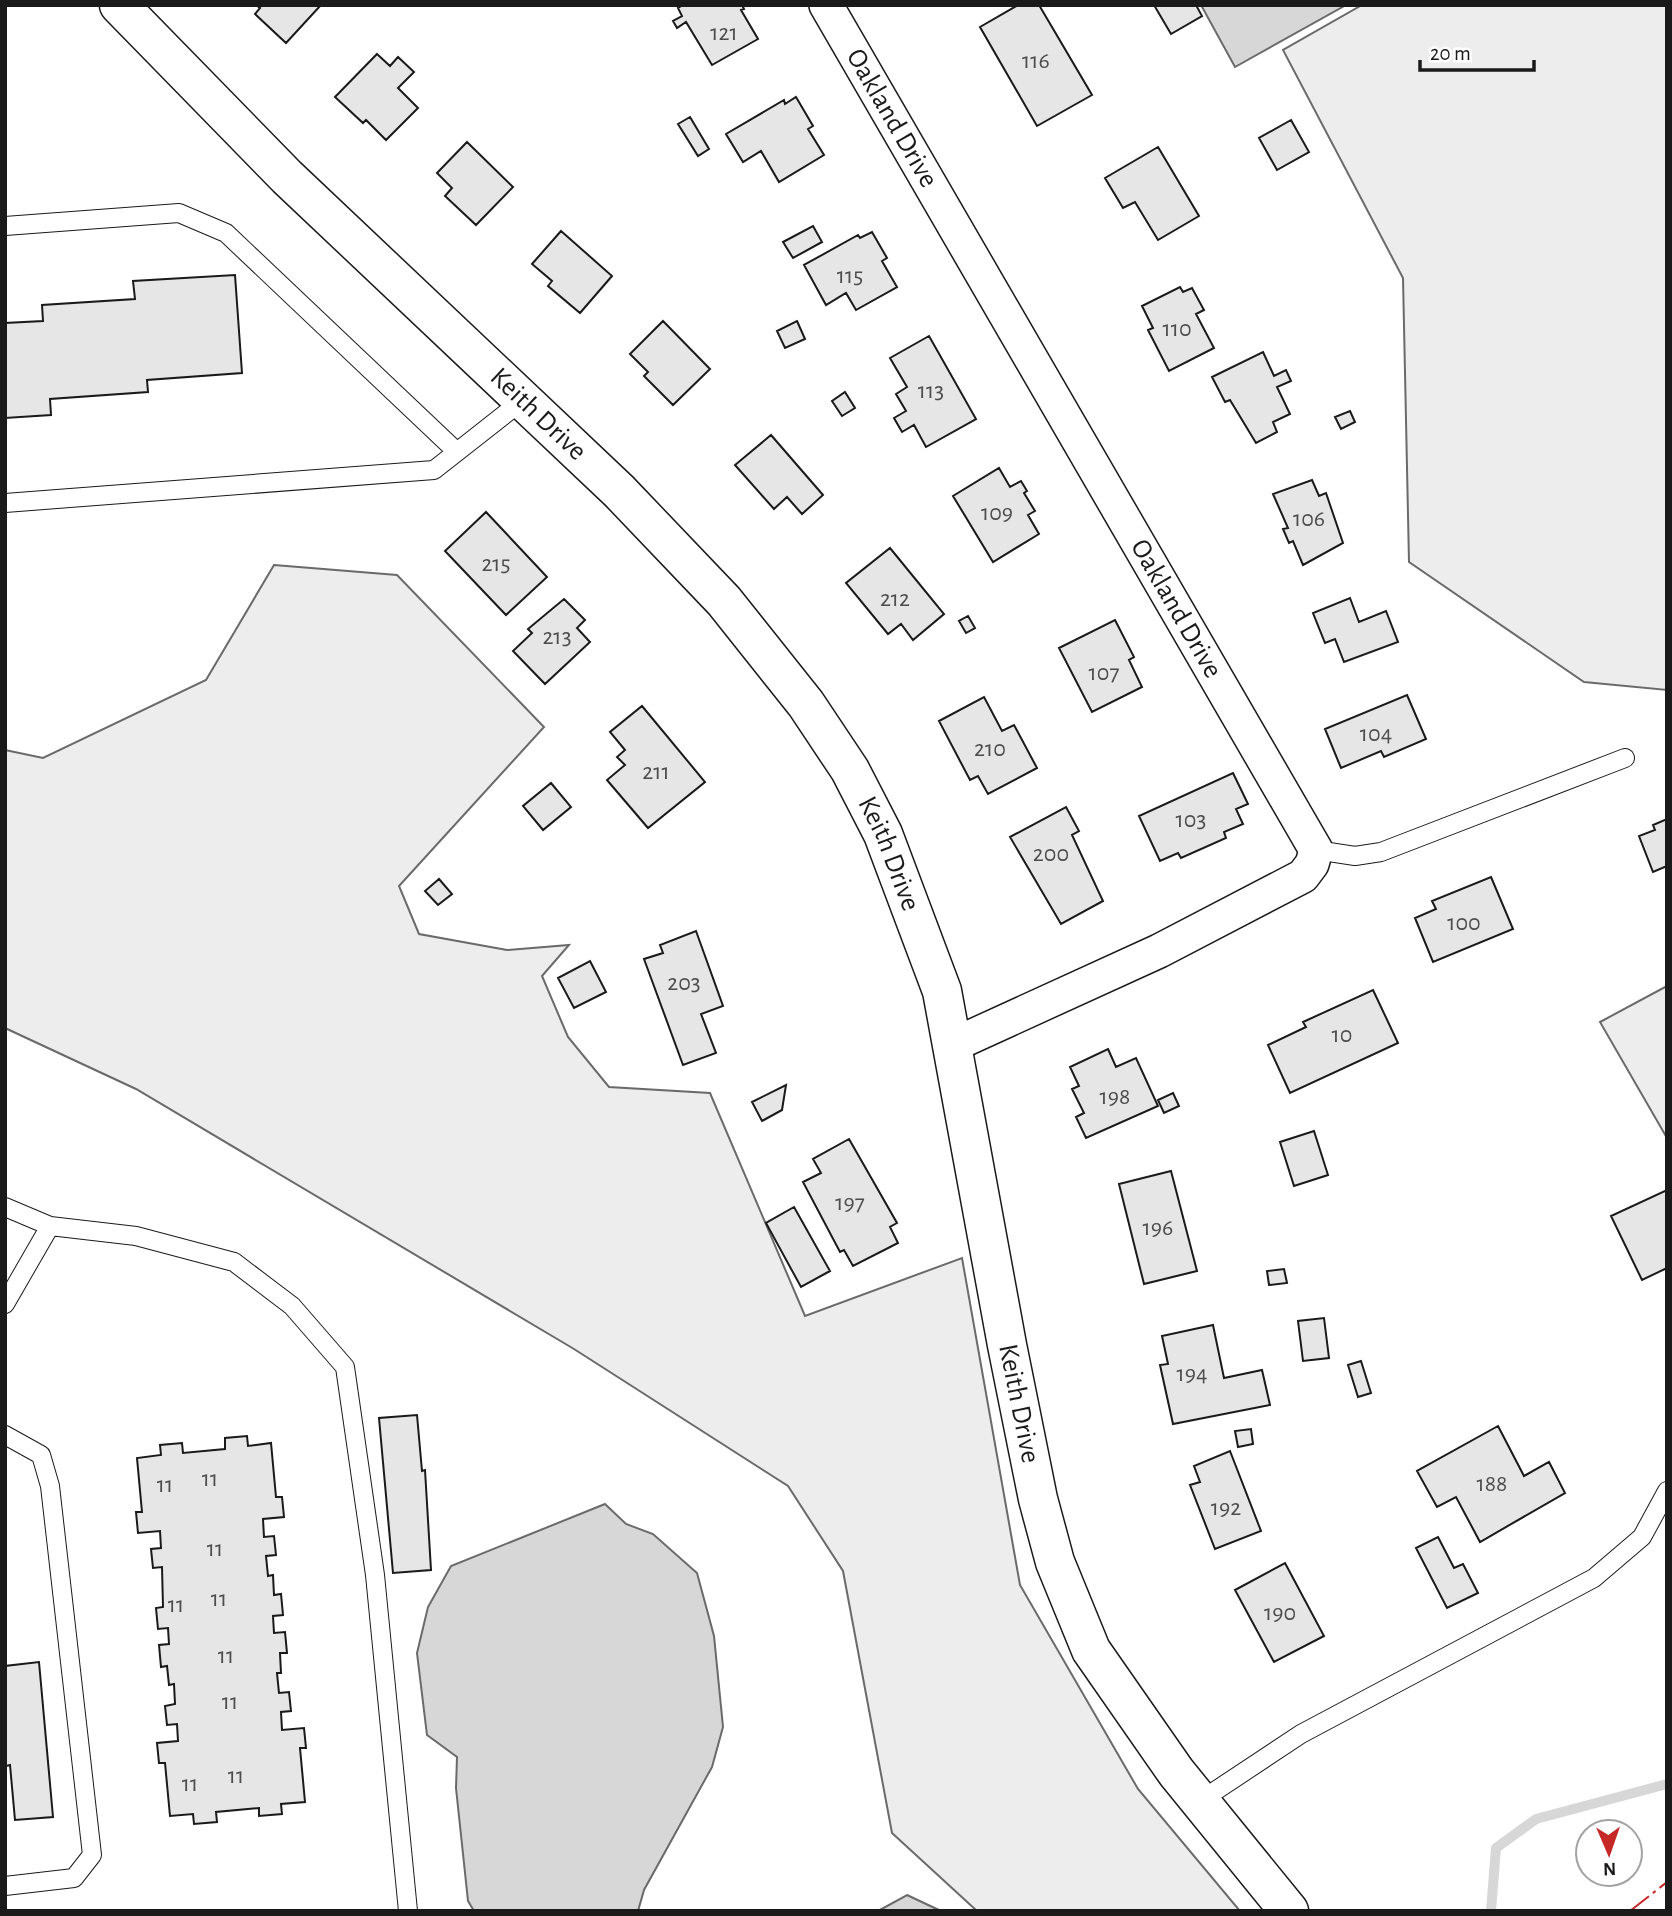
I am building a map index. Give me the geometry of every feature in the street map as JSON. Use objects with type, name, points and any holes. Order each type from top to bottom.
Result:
[{"type":"street","name":"Keith Drive","points":[[119,5],[287,177],[619,491],[724,601],[806,704],[835,748],[883,834],[942,991],[1007,1345],[1038,1499],[1055,1562],[1091,1650],[1200,1801],[1289,1911]]},
{"type":"street","name":"Oakland Drive","points":[[826,5],[1316,850]]},
{"type":"street","points":[[953,1045],[1159,951],[1303,876],[1312,864],[1316,850]]},
{"type":"lane","points":[[5,226],[179,213],[226,233],[457,452]]},
{"type":"lane","points":[[5,503],[434,470],[523,400]]},
{"type":"lane","points":[[1316,850],[1355,856],[1381,852],[1625,758]]},
{"type":"lane","points":[[5,1207],[50,1226],[136,1236],[234,1262],[292,1306],[345,1367],[375,1575],[408,1911]]},
{"type":"lane","points":[[5,1304],[50,1226]]},
{"type":"lane","points":[[5,1435],[41,1455],[50,1486],[92,1855],[74,1878],[5,1886]]},
{"type":"lane","points":[[1200,1801],[1301,1734],[1594,1578],[1642,1537],[1667,1492]]},
{"type":"shaded area","points":[[1201,5],[1346,5],[1235,67]]},
{"type":"shaded area","points":[[1362,5],[1667,5],[1667,690],[1584,682],[1409,562],[1403,278],[1283,50]]},
{"type":"shaded area","points":[[274,565],[397,575],[544,727],[399,886],[419,934],[507,950],[569,945],[542,976],[568,1037],[609,1087],[710,1093],[805,1316],[962,1258],[1020,1585],[1138,1789],[1240,1911],[977,1911],[892,1833],[843,1571],[788,1486],[574,1349],[136,1089],[5,1028],[5,750],[43,758],[206,680]]},
{"type":"shaded area","points":[[1667,986],[1667,1138],[1600,1022]]},
{"type":"shaded area","points":[[605,1504],[626,1524],[653,1534],[697,1573],[714,1636],[723,1727],[712,1767],[644,1890],[638,1911],[474,1911],[468,1901],[456,1788],[457,1757],[427,1735],[417,1653],[428,1607],[451,1566]]},
{"type":"shaded area","points":[[907,1895],[941,1911],[878,1911]]},
{"type":"building","points":[[256,5],[321,5],[286,43],[255,14],[260,8]]},
{"type":"building","points":[[683,5],[742,5],[744,9],[741,10],[758,39],[712,65],[686,22],[677,28],[673,21],[682,16],[678,8]]},
{"type":"building","points":[[1018,5],[1039,5],[1092,95],[1037,126],[980,27]]},
{"type":"building","points":[[1154,5],[1196,5],[1202,16],[1171,34]]},
{"type":"building","points":[[377,54],[390,66],[398,57],[414,72],[398,88],[418,108],[386,140],[366,120],[363,123],[335,97]]},
{"type":"building","points":[[796,97],[813,126],[808,129],[824,155],[779,182],[761,151],[743,162],[726,134],[784,100],[785,104]]},
{"type":"building","points":[[690,117],[709,149],[698,156],[678,124]]},
{"type":"building","points":[[1291,120],[1309,152],[1277,170],[1259,138]]},
{"type":"building","points":[[467,142],[513,187],[476,225],[445,196],[452,188],[437,173]]},
{"type":"building","points":[[1158,147],[1199,216],[1158,240],[1135,202],[1123,208],[1105,178]]},
{"type":"building","points":[[813,226],[822,242],[793,258],[783,242]]},
{"type":"building","points":[[561,231],[612,276],[580,313],[548,286],[552,281],[532,264]]},
{"type":"building","points":[[872,232],[887,258],[882,261],[897,287],[856,310],[846,293],[826,305],[804,265],[858,235],[860,238]]},
{"type":"building","points":[[235,275],[242,373],[147,380],[148,392],[50,399],[51,415],[5,418],[5,323],[43,321],[42,305],[135,299],[133,281]]},
{"type":"building","points":[[1180,287],[1183,292],[1192,288],[1204,310],[1196,314],[1214,348],[1169,371],[1148,330],[1153,328],[1142,306]]},
{"type":"building","points":[[663,321],[710,369],[673,405],[644,376],[648,372],[630,354]]},
{"type":"building","points":[[797,321],[805,339],[785,348],[777,331]]},
{"type":"building","points":[[929,336],[976,419],[926,447],[914,425],[902,432],[894,418],[906,411],[896,394],[907,387],[890,358]]},
{"type":"building","points":[[1263,352],[1274,376],[1286,370],[1291,381],[1277,387],[1290,414],[1273,422],[1277,432],[1256,443],[1230,400],[1225,402],[1212,377]]},
{"type":"building","points":[[845,392],[855,408],[842,416],[832,401]]},
{"type":"building","points":[[1350,411],[1355,422],[1341,429],[1335,417]]},
{"type":"building","points":[[771,435],[823,495],[802,514],[787,497],[774,509],[735,465]]},
{"type":"building","points":[[999,468],[1010,487],[1021,481],[1027,491],[1024,493],[1035,511],[1028,515],[1039,534],[993,562],[953,496]]},
{"type":"building","points":[[1312,480],[1319,496],[1326,493],[1343,543],[1303,565],[1293,541],[1289,543],[1283,529],[1288,528],[1273,494]]},
{"type":"building","points":[[486,512],[547,577],[506,615],[445,551]]},
{"type":"building","points":[[890,548],[944,614],[913,640],[901,624],[888,634],[846,583]]},
{"type":"building","points":[[1350,598],[1359,622],[1386,611],[1398,642],[1344,662],[1335,639],[1325,643],[1313,613]]},
{"type":"building","points":[[564,599],[585,620],[577,628],[590,642],[545,684],[513,651],[532,633],[528,629]]},
{"type":"building","points":[[968,616],[975,628],[966,633],[959,621]]},
{"type":"building","points":[[1115,620],[1134,657],[1129,660],[1142,687],[1092,712],[1059,648]]},
{"type":"building","points":[[1407,695],[1426,739],[1384,757],[1381,751],[1341,768],[1325,729]]},
{"type":"building","points":[[984,697],[1002,731],[1014,725],[1037,768],[988,794],[978,776],[970,780],[939,721]]},
{"type":"building","points":[[642,706],[705,782],[648,828],[607,780],[625,765],[617,757],[625,750],[610,732]]},
{"type":"building","points":[[1233,773],[1248,804],[1236,809],[1243,824],[1224,832],[1226,838],[1181,858],[1178,853],[1160,861],[1139,816]]},
{"type":"building","points":[[551,783],[571,807],[543,830],[523,806]]},
{"type":"building","points":[[1066,807],[1079,831],[1072,835],[1103,901],[1061,924],[1010,837]]},
{"type":"building","points":[[1667,819],[1667,866],[1653,872],[1639,836],[1655,830],[1653,825]]},
{"type":"building","points":[[1491,877],[1513,929],[1433,962],[1415,918],[1436,909],[1432,901]]},
{"type":"building","points":[[439,879],[452,894],[438,905],[425,891]]},
{"type":"building","points":[[696,931],[723,1006],[701,1014],[716,1053],[683,1065],[644,959],[663,953],[660,945]]},
{"type":"building","points":[[590,961],[606,992],[574,1008],[558,978]]},
{"type":"building","points":[[1373,990],[1398,1043],[1290,1093],[1268,1045],[1306,1027],[1303,1022]]},
{"type":"building","points":[[1108,1049],[1116,1067],[1136,1058],[1158,1106],[1086,1138],[1076,1117],[1084,1113],[1072,1089],[1079,1086],[1070,1067]]},
{"type":"building","points":[[786,1085],[782,1110],[762,1121],[752,1102]]},
{"type":"building","points":[[1173,1093],[1179,1106],[1164,1113],[1158,1100]]},
{"type":"building","points":[[1314,1131],[1328,1175],[1294,1186],[1280,1142]]},
{"type":"building","points":[[849,1139],[897,1223],[890,1227],[898,1243],[853,1266],[844,1250],[840,1252],[803,1182],[821,1173],[813,1159]]},
{"type":"building","points":[[1171,1171],[1197,1271],[1144,1284],[1119,1184]]},
{"type":"building","points":[[1667,1190],[1667,1268],[1642,1280],[1611,1216]]},
{"type":"building","points":[[794,1207],[830,1271],[801,1287],[766,1223]]},
{"type":"building","points":[[1284,1269],[1287,1283],[1269,1285],[1267,1271]]},
{"type":"building","points":[[1324,1318],[1329,1358],[1303,1361],[1298,1321]]},
{"type":"building","points":[[1213,1325],[1224,1378],[1262,1370],[1270,1405],[1173,1424],[1160,1365],[1168,1364],[1162,1336]]},
{"type":"building","points":[[1361,1361],[1371,1393],[1358,1397],[1348,1365]]},
{"type":"building","points":[[417,1415],[422,1471],[425,1470],[431,1570],[393,1573],[379,1418]]},
{"type":"building","points":[[1498,1426],[1524,1476],[1549,1462],[1565,1493],[1480,1542],[1456,1497],[1437,1507],[1417,1471]]},
{"type":"building","points":[[1251,1429],[1253,1444],[1238,1447],[1235,1431]]},
{"type":"building","points":[[247,1436],[248,1446],[271,1443],[276,1497],[282,1497],[284,1517],[263,1519],[264,1537],[274,1536],[276,1555],[266,1556],[268,1576],[273,1575],[274,1595],[281,1594],[283,1615],[273,1616],[274,1633],[285,1632],[287,1653],[280,1653],[281,1673],[277,1673],[279,1693],[289,1692],[291,1711],[281,1712],[282,1730],[304,1728],[306,1748],[300,1748],[305,1802],[281,1804],[282,1814],[259,1816],[259,1808],[216,1812],[217,1822],[194,1824],[193,1814],[170,1816],[165,1763],[159,1763],[157,1743],[178,1741],[177,1724],[167,1725],[165,1706],[175,1704],[174,1684],[169,1685],[167,1666],[161,1667],[159,1645],[169,1644],[168,1628],[158,1629],[156,1608],[163,1607],[162,1567],[153,1568],[151,1549],[161,1548],[160,1531],[138,1533],[136,1512],[142,1512],[137,1458],[161,1455],[160,1445],[182,1443],[183,1453],[225,1449],[225,1438]]},
{"type":"building","points":[[1230,1451],[1261,1531],[1215,1549],[1190,1485],[1200,1482],[1194,1466]]},
{"type":"building","points":[[1438,1537],[1454,1568],[1463,1564],[1478,1593],[1447,1608],[1416,1548]]},
{"type":"building","points":[[1285,1563],[1324,1636],[1274,1662],[1235,1590]]},
{"type":"building","points":[[39,1662],[53,1817],[15,1820],[10,1765],[6,1766],[5,1758],[5,1666]]},
{"type":"waterway","points":[[1491,1911],[1496,1848],[1536,1819],[1667,1784]]},
{"type":"power","points":[[1630,1911],[1667,1882]]}]
